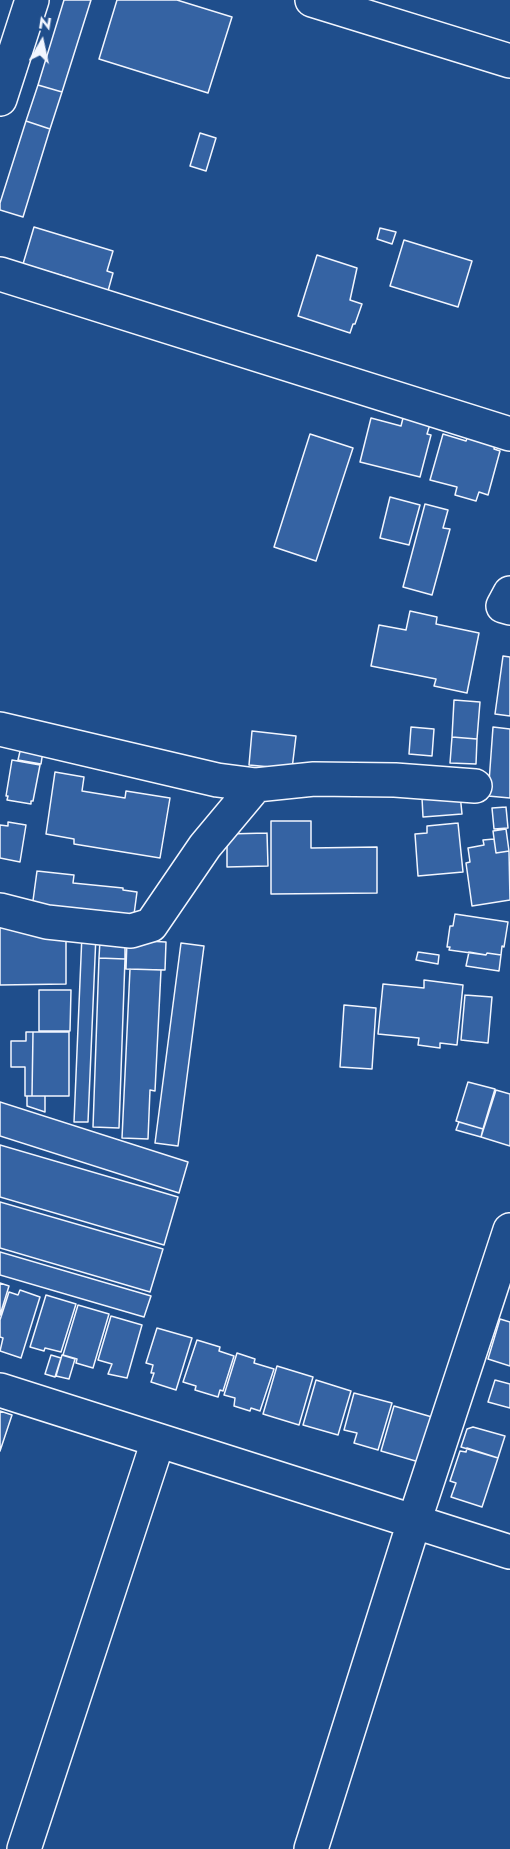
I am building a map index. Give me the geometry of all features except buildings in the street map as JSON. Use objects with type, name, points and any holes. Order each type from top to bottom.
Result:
[{"type":"main road","points":[[0,99],[32,0]]},
{"type":"main road","points":[[312,0],[510,61]]},
{"type":"main road","points":[[0,274],[510,434]]},
{"type":"main road","points":[[510,593],[503,606],[510,608]]},
{"type":"main road","points":[[0,729],[217,780],[256,785],[314,779],[395,780],[476,786]]},
{"type":"main road","points":[[0,910],[47,922],[131,931],[150,925],[205,846],[256,785]]},
{"type":"main road","points":[[311,1849],[414,1522],[510,1230]]},
{"type":"main road","points":[[0,1390],[510,1552]]},
{"type":"main road","points":[[24,1849],[158,1441]]}]
